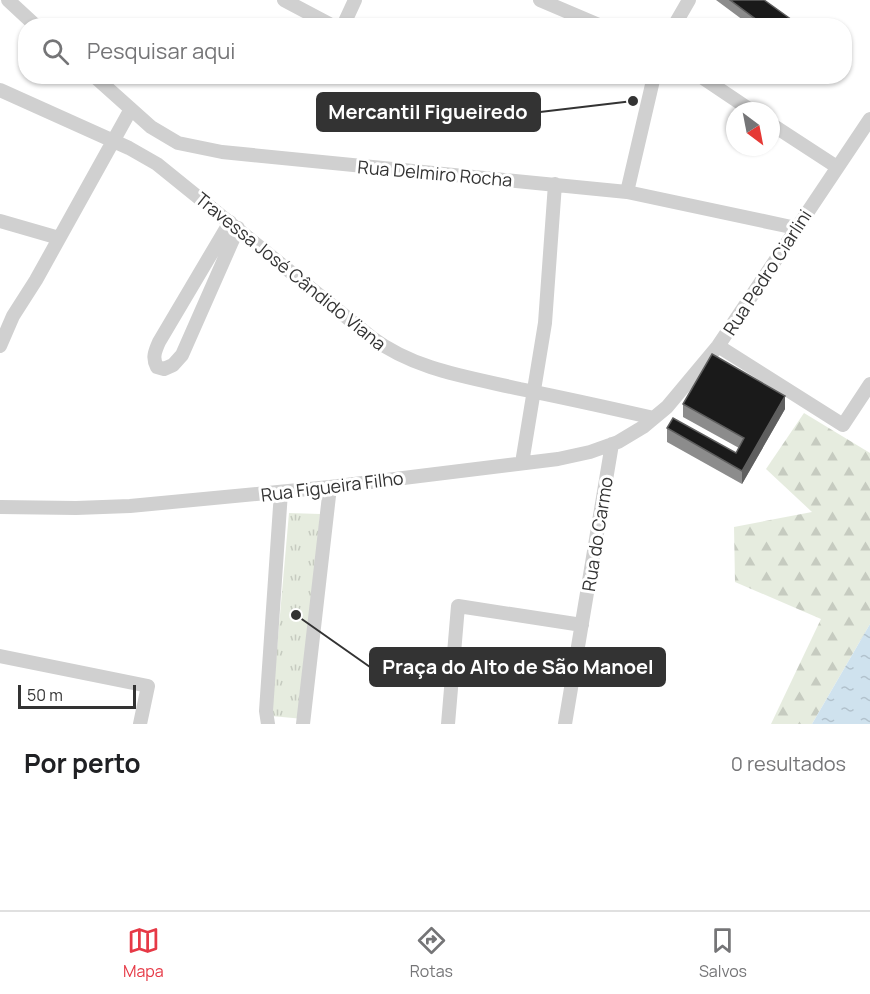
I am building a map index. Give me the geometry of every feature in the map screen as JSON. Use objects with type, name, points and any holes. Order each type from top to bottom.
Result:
[{"type":"street","points":[[8,0],[27,18]]},
{"type":"street","points":[[284,0],[318,18]]},
{"type":"street","points":[[347,18],[355,0]]},
{"type":"street","points":[[540,0],[582,18]]},
{"type":"street","points":[[679,18],[689,0]]},
{"type":"street","name":"Rua Delmiro Rocha","points":[[102,84],[151,127],[178,142],[222,152],[627,192],[796,228]]},
{"type":"street","points":[[627,192],[652,84]]},
{"type":"street","points":[[712,84],[739,102]]},
{"type":"street","name":"Travessa José Cândido Viana","points":[[0,90],[113,141],[157,164],[388,350],[445,372],[654,418]]},
{"type":"street","points":[[0,346],[13,316],[131,109]]},
{"type":"street","name":"Rua Pedro Ciarlini","points":[[654,418],[667,407],[718,346],[870,119]]},
{"type":"street","points":[[780,130],[837,167]]},
{"type":"street","points":[[522,462],[545,323],[555,184]]},
{"type":"street","points":[[0,222],[59,238]]},
{"type":"street","points":[[234,225],[182,355],[173,365],[164,369],[157,367],[154,354],[159,342],[234,225]]},
{"type":"street","points":[[718,346],[843,425],[870,384]]},
{"type":"street","name":"Rua Figueira Filho","points":[[0,507],[130,506],[330,487],[558,459],[590,452],[612,444],[644,427],[654,418]]},
{"type":"street","name":"Rua do Carmo","points":[[564,724],[612,444]]},
{"type":"street","points":[[303,724],[330,487]]},
{"type":"street","points":[[268,724],[266,711],[280,492]]},
{"type":"street","points":[[448,724],[458,606],[582,625]]},
{"type":"street","points":[[0,656],[148,686],[140,724]]},
{"type":"green space","points":[[804,413],[870,453],[870,624],[812,724],[771,724],[821,619],[735,582],[734,527],[812,512],[766,469]]},
{"type":"green space","points":[[289,513],[320,514],[304,719],[271,716]]},
{"type":"water","points":[[870,624],[870,724],[812,724]]},
{"type":"building","points":[[730,0],[764,0],[789,18],[754,18]]},
{"type":"building","points":[[712,354],[785,396],[742,471],[667,428],[673,418],[736,453],[744,438],[683,404]]},
{"type":"place","name":"Mercantil Figueiredo","points":[[633,101]]},
{"type":"place","name":"Praça do Alto de São Manoel","points":[[296,615]]}]
